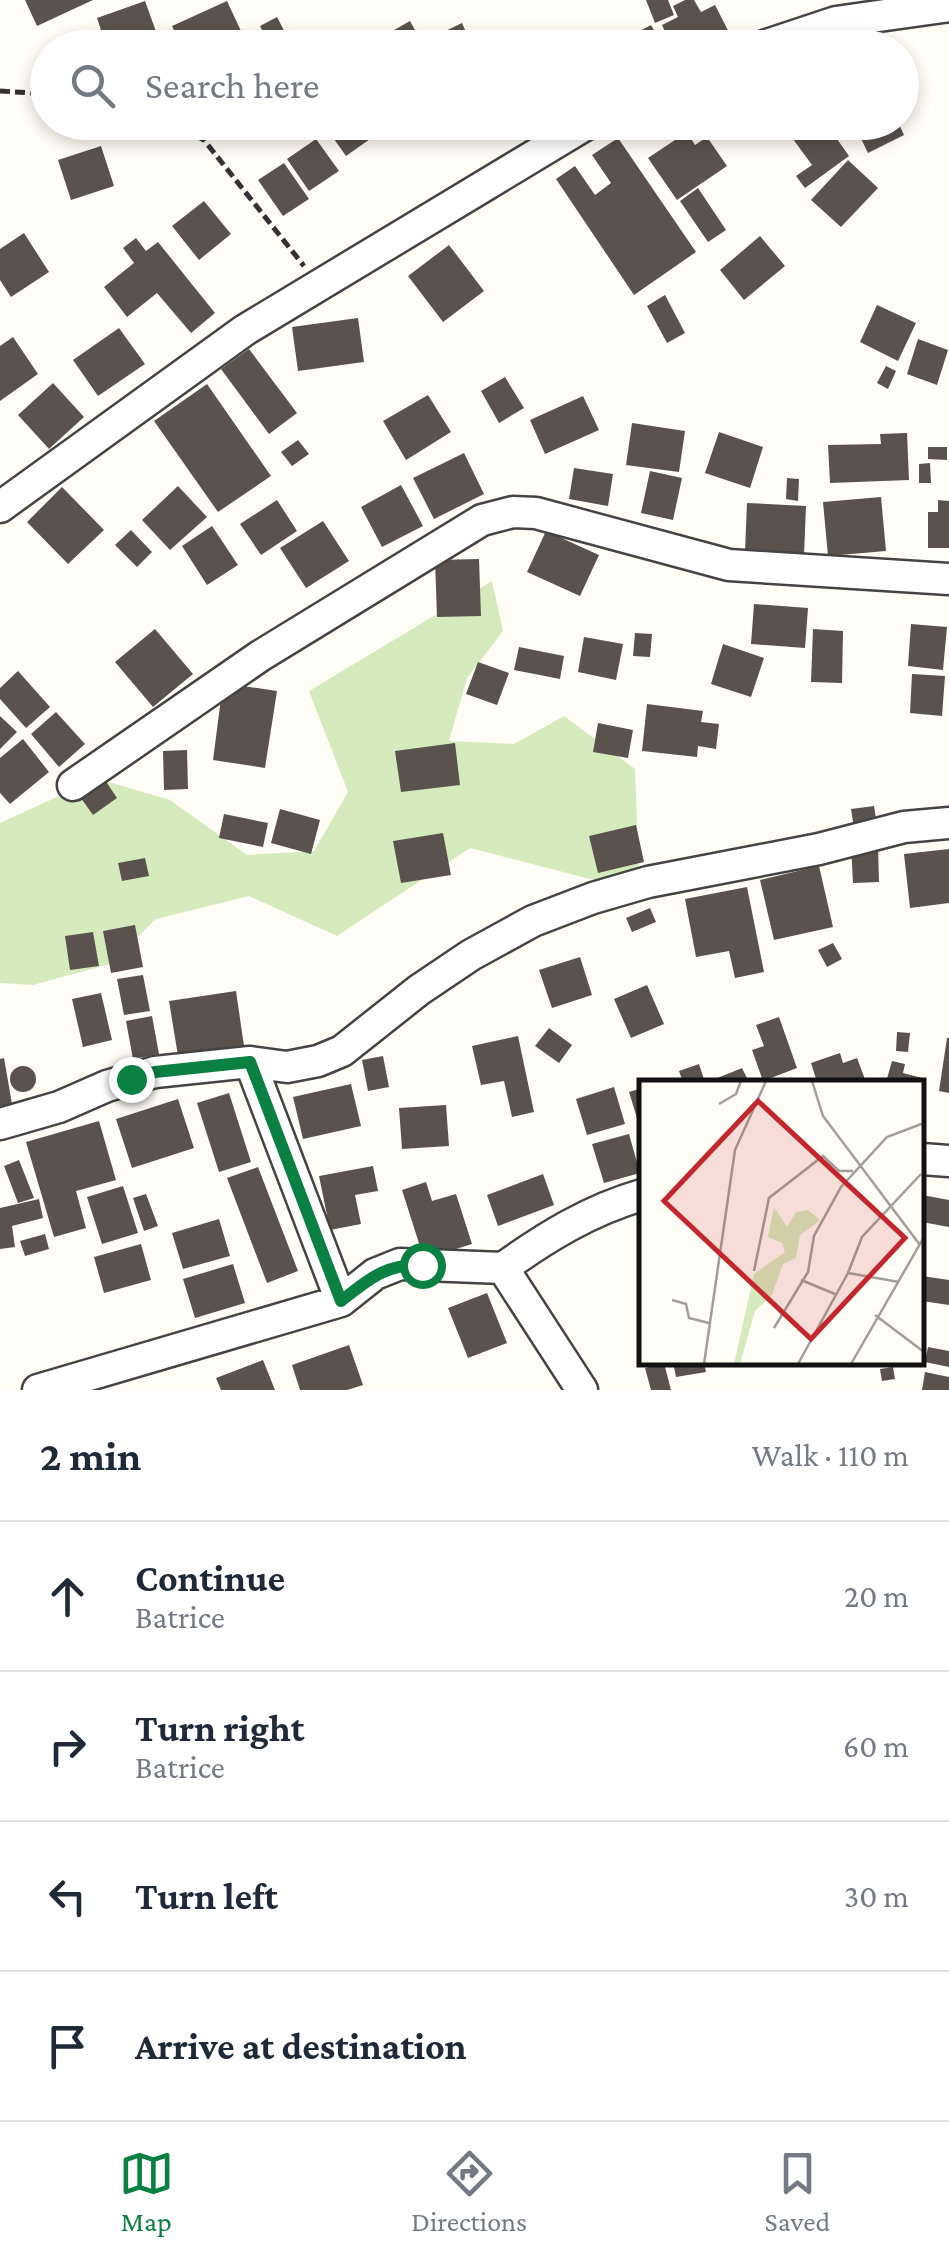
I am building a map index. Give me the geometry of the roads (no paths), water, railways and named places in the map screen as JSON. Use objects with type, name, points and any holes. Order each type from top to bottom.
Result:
[{"type":"street","points":[[812,30],[836,22],[949,6]]},
{"type":"street","points":[[0,508],[245,330],[560,140]]},
{"type":"street","points":[[74,785],[260,656],[482,520],[512,512],[536,513],[729,565],[949,579]]},
{"type":"street","points":[[0,1124],[155,1072],[250,1062],[287,1067],[318,1061],[342,1051],[470,955],[533,921],[592,898],[648,882],[904,827],[949,823]]},
{"type":"street","points":[[250,1062],[341,1301]]},
{"type":"street","points":[[924,1159],[949,1162]]},
{"type":"street","points":[[38,1390],[341,1301],[375,1274],[400,1264],[503,1268],[587,1216],[639,1196]]},
{"type":"street","points":[[503,1268],[582,1390]]}]
